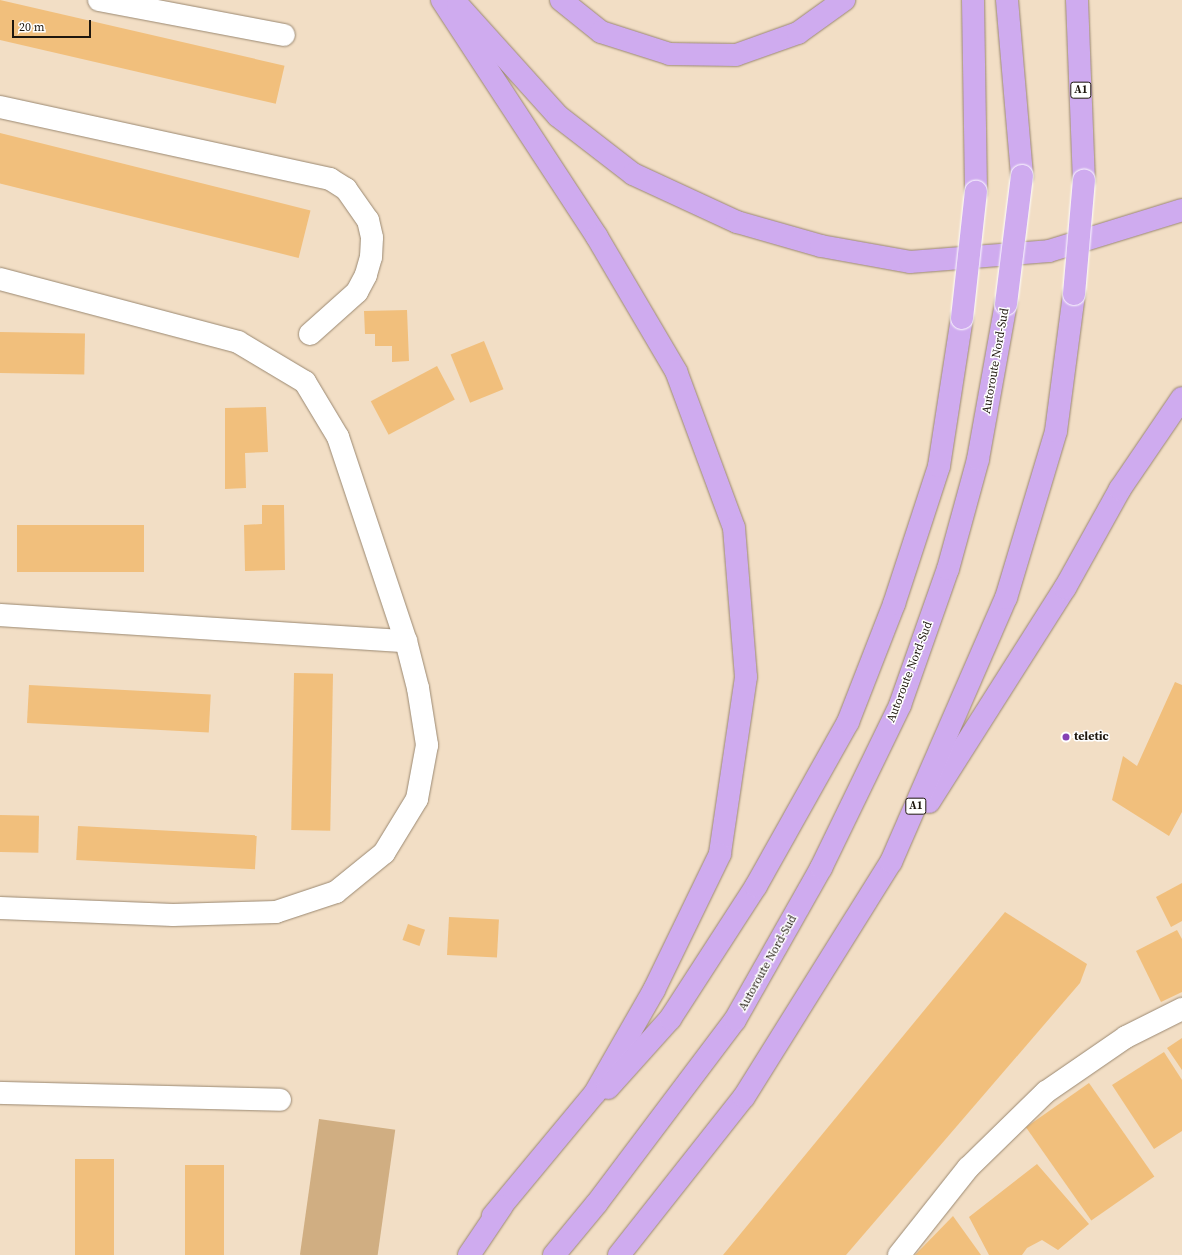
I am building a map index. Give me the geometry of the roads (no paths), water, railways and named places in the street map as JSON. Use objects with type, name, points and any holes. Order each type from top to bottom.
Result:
[{"type":"highway","points":[[442,0],[597,237],[676,371],[734,528],[746,677],[720,854],[654,990],[595,1093],[493,1216],[469,1255]]},
{"type":"highway","points":[[453,0],[558,116],[633,174],[737,222],[820,246],[910,262],[1049,251],[1182,210]]},
{"type":"highway","points":[[561,0],[601,32],[670,54],[736,55],[798,33],[844,0]]},
{"type":"highway","points":[[493,1216],[670,1020],[756,886],[848,722],[894,604],[939,466],[962,318],[976,192],[973,0]]},
{"type":"highway","name":"Autoroute Nord-Sud","points":[[554,1255],[597,1203],[735,1020],[821,868],[900,705],[948,569],[978,460],[1006,304],[1022,176],[1007,0]]},
{"type":"highway","name":"A1","points":[[619,1255],[744,1097],[892,862],[1006,598],[1056,431],[1074,294],[1084,180],[1077,0]]},
{"type":"highway","points":[[892,862],[1065,588],[1120,489],[1182,398]]},
{"type":"street","points":[[99,0],[284,35]]},
{"type":"street","points":[[0,108],[330,179],[346,189],[368,220],[372,238],[371,257],[366,275],[356,292],[310,334]]},
{"type":"street","points":[[0,279],[238,342],[305,382],[338,437],[406,641],[428,745],[417,799],[384,853],[336,892],[276,912],[173,915],[0,908]]},
{"type":"street","points":[[0,616],[406,641]]},
{"type":"street","points":[[899,1255],[968,1168],[1046,1092],[1126,1037],[1182,1009]]},
{"type":"street","points":[[0,1093],[280,1100]]},
{"type":"place","name":"teletic","points":[[1066,737]]}]
